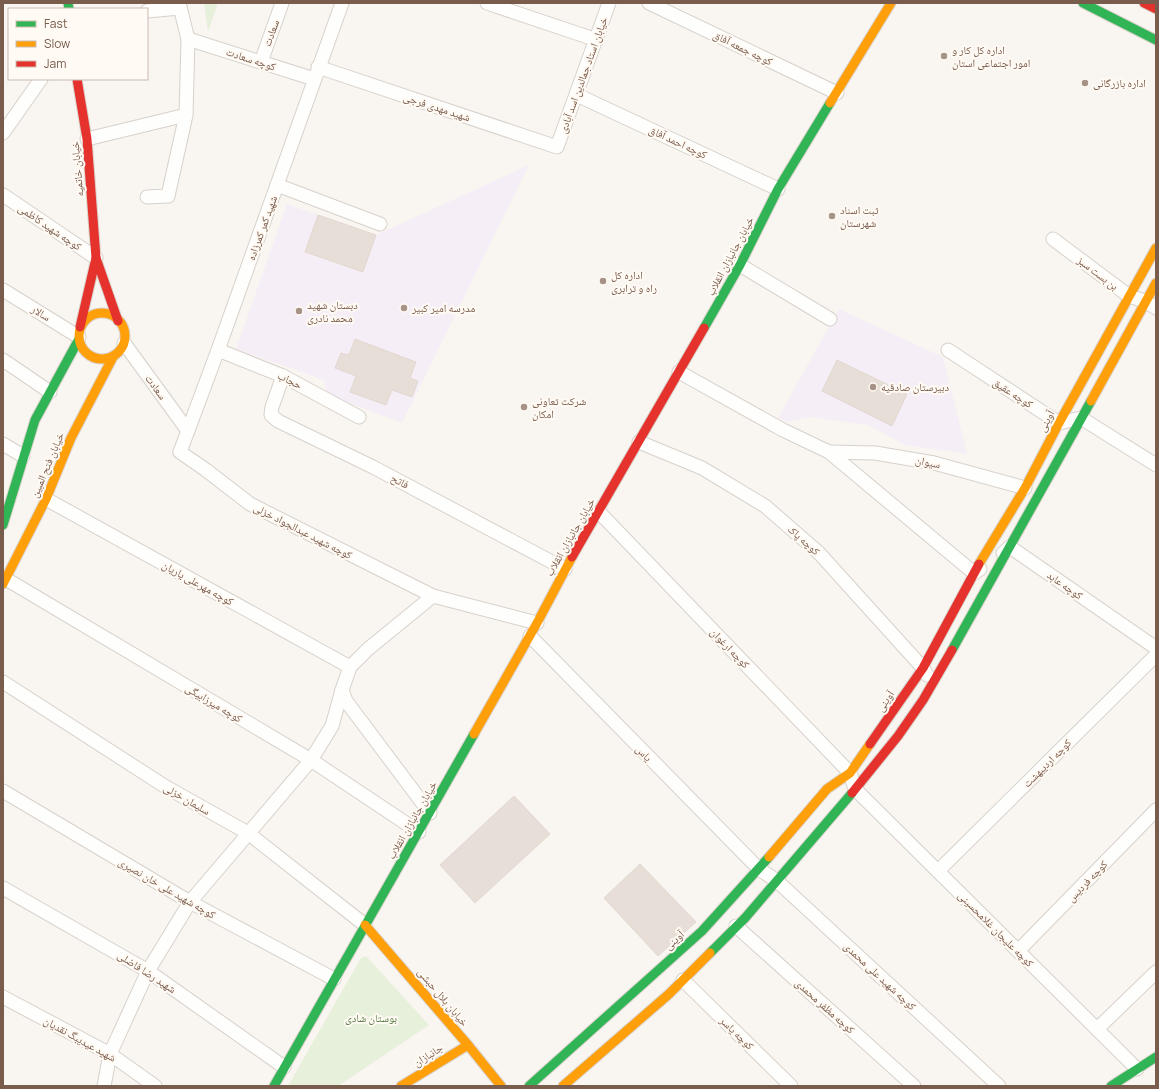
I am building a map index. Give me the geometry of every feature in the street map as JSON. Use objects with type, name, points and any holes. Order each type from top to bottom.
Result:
[{"type":"street","name":"سعادت","points":[[261,62],[282,3]]},
{"type":"street","name":"شهید کمر کمرزاده","points":[[180,452],[342,3]]},
{"type":"street","points":[[487,3],[597,40]]},
{"type":"street","name":"خیابان استاد جمالدین اسد آبادی","points":[[557,148],[610,3]]},
{"type":"street","name":"کوچه جمعه آفاق","points":[[649,3],[837,93]]},
{"type":"street","name":"خیابان جانبازان انقلاب","points":[[274,1086],[530,636],[565,568],[599,512],[740,265],[778,189],[891,3]]},
{"type":"street","points":[[1082,3],[1156,40]]},
{"type":"street","points":[[1144,3],[1156,9]]},
{"type":"street","points":[[147,197],[168,196],[186,115],[188,39],[179,5],[148,11]]},
{"type":"street","name":"کوچه سعادت","points":[[188,39],[261,62],[316,73]]},
{"type":"street","name":"شهید مهدی فرجی","points":[[316,73],[557,148]]},
{"type":"street","points":[[3,133],[40,80]]},
{"type":"street","name":"خیابان خاتمیه","points":[[77,80],[87,139],[96,258],[118,321]]},
{"type":"street","name":"کوچه احمد آفاق","points":[[577,95],[778,189]]},
{"type":"street","points":[[87,139],[186,115]]},
{"type":"street","points":[[277,185],[380,224]]},
{"type":"street","name":"کوچه شهید کاظمی","points":[[3,196],[96,258]]},
{"type":"street","name":"بن بست سبز","points":[[1053,239],[1129,296],[1151,305]]},
{"type":"street","name":"آوینی","points":[[529,1086],[702,931],[827,789],[850,773],[923,668],[974,573],[1025,488],[1059,423],[1156,248]]},
{"type":"street","name":"خیابان خاتمیه","points":[[79,335],[96,258]]},
{"type":"street","points":[[740,265],[830,319]]},
{"type":"street","points":[[563,1086],[669,994],[745,918],[898,736],[932,684],[1081,418],[1151,305],[1156,283]]},
{"type":"street","name":"سالار","points":[[3,290],[79,335]]},
{"type":"street","points":[[99,313],[108,314],[116,318],[118,321],[125,334],[124,343],[120,351],[113,356],[104,359],[95,359],[81,348],[79,335],[84,322],[90,316],[99,313]]},
{"type":"street","name":"خیابان فتح المبین","points":[[3,525],[35,420],[79,335]]},
{"type":"street","name":"سعادت","points":[[124,343],[188,431]]},
{"type":"street","name":"حجاب","points":[[218,350],[283,376],[359,417]]},
{"type":"street","name":"کوچه عقیق","points":[[948,350],[1059,423]]},
{"type":"street","name":"خیابان فتح المبین","points":[[4,581],[46,499],[71,438],[113,356]]},
{"type":"street","points":[[3,360],[50,392]]},
{"type":"street","points":[[679,372],[783,430],[829,452],[974,573],[1010,547]]},
{"type":"street","name":"فاتح","points":[[283,376],[272,407],[271,415],[278,421],[374,467],[565,568]]},
{"type":"street","points":[[1059,423],[1081,418],[1156,464]]},
{"type":"street","name":"کوچه پاک","points":[[639,442],[702,468],[765,506],[819,553],[923,668],[932,684]]},
{"type":"street","points":[[3,444],[23,456]]},
{"type":"street","name":"کوچه شهید عبدالجواد خزلی","points":[[180,452],[250,504],[433,596],[537,623]]},
{"type":"street","name":"سیوان","points":[[829,452],[876,453],[934,462],[1025,488]]},
{"type":"street","name":"کوچه مهرعلی یاریان","points":[[46,499],[350,667]]},
{"type":"street","name":"کوچه ارغوان","points":[[599,512],[850,773],[855,789]]},
{"type":"street","name":"کوچه عابد","points":[[1010,547],[1156,648]]},
{"type":"street","name":"کوچه میرزابیگی","points":[[4,581],[311,760],[419,832]]},
{"type":"street","points":[[104,1086],[110,1054],[148,971],[190,902],[311,760],[332,726],[350,667],[368,650],[433,596]]},
{"type":"street","name":"یاس","points":[[530,636],[758,869]]},
{"type":"street","name":"کوچه اردیبهشت","points":[[938,871],[1156,655]]},
{"type":"street","name":"سلیمان خزلی","points":[[3,682],[166,787],[248,833],[365,925]]},
{"type":"street","points":[[342,690],[346,701],[430,813]]},
{"type":"street","name":"کوچه علیجان غلامحسینی","points":[[855,789],[1137,1069]]},
{"type":"street","name":"کوچه شهید علی خان نصیری","points":[[3,791],[190,902],[334,979]]},
{"type":"street","name":"کوچه فردیس","points":[[1018,951],[1156,810]]},
{"type":"street","name":"کوچه شهید علی محمدی","points":[[758,869],[777,881],[999,1086]]},
{"type":"street","name":"شهید رضا فاضلی","points":[[3,888],[148,971],[284,1067]]},
{"type":"street","name":"خیابان بلال حبشی","points":[[365,925],[468,1045],[501,1086]]},
{"type":"street","name":"کوچه مظفر محمدی","points":[[736,926],[914,1086]]},
{"type":"street","points":[[1097,1029],[1156,972]]},
{"type":"street","name":"کوچه یاسر","points":[[683,980],[786,1084]]},
{"type":"street","name":"شهید عیدیبگ نقدیان","points":[[3,997],[110,1054],[155,1086]]},
{"type":"street","name":"جانبازان","points":[[401,1086],[468,1045]]},
{"type":"street","points":[[1111,1086],[1156,1057]]},
{"type":"shaded area","name":"مدرسه امیر کبیر","points":[[529,165],[402,423],[326,394],[324,380],[236,349],[287,204],[376,235]]},
{"type":"shaded area","name":"دبیرستان صادقیه","points":[[839,309],[943,357],[967,454],[905,445],[868,425],[810,417],[788,422],[778,418]]},
{"type":"green space","points":[[204,3],[218,3],[208,32]]},
{"type":"green space","name":"بوستان شادی","points":[[366,956],[429,1025],[338,1086],[288,1086],[361,958]]},
{"type":"building","points":[[318,215],[376,235],[363,272],[305,252]]},
{"type":"building","points":[[355,339],[416,362],[410,378],[418,381],[412,397],[392,390],[386,405],[350,392],[356,376],[335,368],[341,353],[349,355]]},
{"type":"building","points":[[837,360],[907,394],[892,426],[822,391]]},
{"type":"building","points":[[514,796],[550,834],[475,903],[440,865]]},
{"type":"building","points":[[640,864],[696,922],[658,956],[604,898]]},
{"type":"traffic: fast","points":[[68,3],[69,8]]},
{"type":"traffic: fast","points":[[1083,3],[1156,40]]},
{"type":"traffic: fast","points":[[704,328],[740,265],[778,189],[830,103]]},
{"type":"traffic: fast","points":[[3,525],[35,420],[79,339]]},
{"type":"traffic: fast","points":[[952,650],[1091,401]]},
{"type":"traffic: fast","points":[[274,1086],[474,734]]},
{"type":"traffic: fast","points":[[710,953],[745,918],[852,793]]},
{"type":"traffic: fast","points":[[529,1086],[702,931],[769,857]]},
{"type":"traffic: fast","points":[[1111,1086],[1156,1057]]},
{"type":"traffic: slow","points":[[830,103],[891,3]]},
{"type":"traffic: slow","points":[[979,564],[1025,488],[1059,423],[1156,248]]},
{"type":"traffic: slow","points":[[1091,401],[1156,283]]},
{"type":"traffic: slow","points":[[102,313],[115,317],[121,323],[125,336],[121,349],[115,355],[102,359],[89,355],[83,349],[79,336],[83,323],[89,317],[102,313]]},
{"type":"traffic: slow","points":[[3,584],[46,499],[71,438],[113,357]]},
{"type":"traffic: slow","points":[[474,734],[537,623],[572,557]]},
{"type":"traffic: slow","points":[[769,857],[827,789],[850,773],[870,744]]},
{"type":"traffic: slow","points":[[365,925],[468,1045],[501,1086]]},
{"type":"traffic: slow","points":[[563,1086],[669,994],[710,953]]},
{"type":"traffic: slow","points":[[401,1086],[468,1045]]},
{"type":"traffic: jam","points":[[1144,3],[1156,9]]},
{"type":"traffic: jam","points":[[77,80],[87,139],[96,258],[118,321]]},
{"type":"traffic: jam","points":[[80,327],[96,258]]},
{"type":"traffic: jam","points":[[572,557],[704,328]]},
{"type":"traffic: jam","points":[[870,744],[923,668],[979,564]]},
{"type":"traffic: jam","points":[[852,793],[898,736],[923,700],[952,650]]},
{"type":"place","name":"اداره کل کار و امور اجتماعی استان","points":[[944,56]]},
{"type":"place","name":"اداره بازرگانی","points":[[1085,83]]},
{"type":"place","name":"ثبت اسناد شهرستان","points":[[832,216]]},
{"type":"place","name":"اداره کل راه و ترابری","points":[[603,281]]},
{"type":"place","name":"مدرسه امیر کبیر","points":[[404,308]]},
{"type":"place","name":"دبستان شهید محمد نادری","points":[[299,311]]},
{"type":"place","name":"دبیرستان صادقیه","points":[[873,387]]},
{"type":"place","name":"شرکت تعاونی امکان","points":[[524,407]]}]
